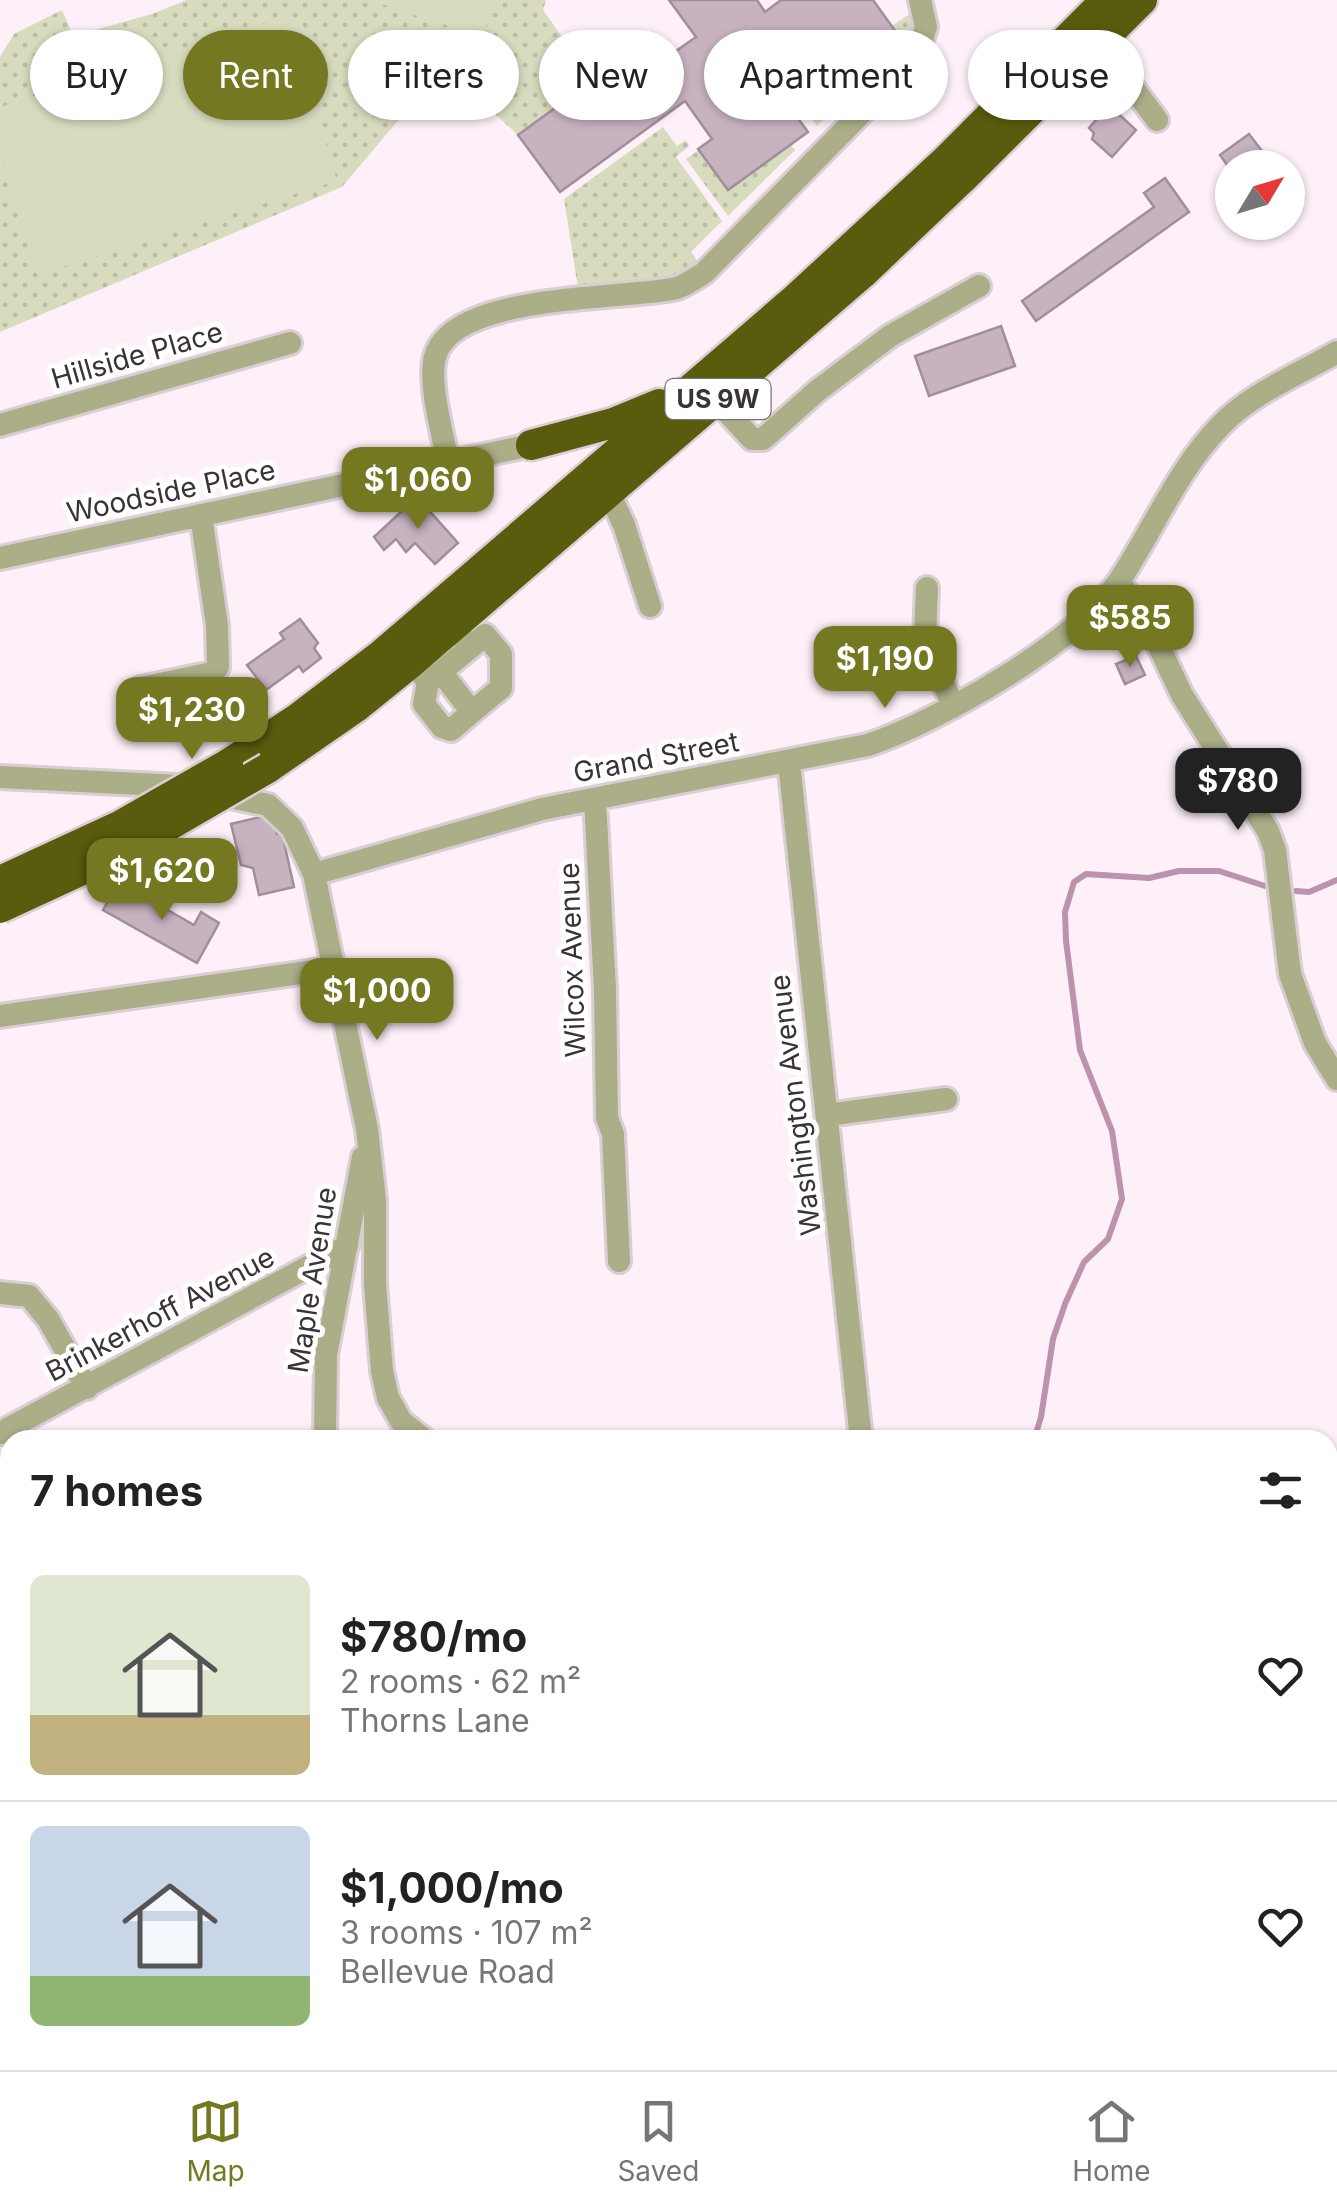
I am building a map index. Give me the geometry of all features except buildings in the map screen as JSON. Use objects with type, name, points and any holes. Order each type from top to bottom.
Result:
[{"type":"highway","name":"US 9W","points":[[0,908],[132,847],[268,768],[355,708],[427,672],[1106,0]]},
{"type":"highway","name":"US 9W","points":[[1112,30],[1142,0]]},
{"type":"highway","name":"US 9W","points":[[0,881],[120,825],[228,764],[354,677],[566,497],[912,228],[1021,120]]},
{"type":"highway","points":[[531,445],[636,415],[712,387]]},
{"type":"highway","points":[[531,445],[556,450],[565,458],[571,482],[566,497]]},
{"type":"street","points":[[448,463],[434,361],[439,345],[452,332],[520,307],[579,296],[680,288],[704,273],[894,80],[921,42],[926,27],[920,0]]},
{"type":"street","points":[[1144,102],[1157,120]]},
{"type":"street","points":[[712,387],[752,439],[763,439],[817,391],[890,336],[979,286]]},
{"type":"street","name":"Hillside Place","points":[[0,425],[290,343]]},
{"type":"street","name":"Grand Street","points":[[314,874],[542,810],[789,762],[894,736],[953,707],[1046,648],[1099,606],[1119,582],[1193,458],[1223,422],[1278,384],[1337,352]]},
{"type":"street","name":"Woodside Place","points":[[0,558],[531,445]]},
{"type":"street","points":[[609,493],[624,524],[650,606]]},
{"type":"street","points":[[141,688],[212,674],[218,667],[201,516]]},
{"type":"street","points":[[1119,582],[1143,613],[1182,695],[1268,831],[1275,850],[1290,974],[1315,1043],[1337,1079]]},
{"type":"street","points":[[927,588],[925,636],[953,707]]},
{"type":"street","points":[[427,672],[424,704],[442,727],[450,730],[501,688],[501,654],[485,634],[462,637]]},
{"type":"street","points":[[427,672],[472,712]]},
{"type":"street","name":"Washington Avenue","points":[[789,762],[860,1430]]},
{"type":"street","points":[[0,777],[178,786],[268,804],[292,828],[314,874],[367,1129],[376,1200],[380,1360],[388,1398],[401,1421],[412,1430]]},
{"type":"street","name":"Wilcox Avenue","points":[[595,800],[607,1118],[613,1134],[620,1260]]},
{"type":"street","points":[[0,1016],[104,998],[334,968]]},
{"type":"street","points":[[827,1115],[946,1100]]},
{"type":"street","name":"Maple Avenue","points":[[325,1430],[326,1356],[367,1129]]},
{"type":"street","name":"Brinkerhoff Avenue","points":[[4,1430],[348,1246]]},
{"type":"street","points":[[0,1293],[29,1296],[48,1319],[87,1388]]},
{"type":"green space","points":[[187,0],[546,0],[543,10],[557,30],[539,30],[539,120],[518,135],[502,120],[519,120],[519,30],[348,30],[348,120],[399,120],[342,187],[0,332],[0,57],[14,34],[62,10],[70,30],[30,30],[30,120],[163,120],[163,30],[95,30]]},
{"type":"green space","points":[[368,0],[494,0],[485,30],[461,30]]},
{"type":"green space","points":[[915,14],[915,30],[895,30],[892,26]]},
{"type":"green space","points":[[288,16],[292,30],[244,30]]},
{"type":"green space","points":[[183,49],[183,120],[319,120],[337,181],[37,275],[0,154],[0,107],[30,98],[30,120],[163,120],[163,55]]},
{"type":"green space","points":[[663,127],[677,146],[686,140],[689,146],[676,157],[722,221],[691,252],[698,262],[693,270],[646,282],[578,288],[564,199]]},
{"type":"green space","points":[[791,145],[795,150],[728,216],[686,159],[699,150],[728,190]]},
{"type":"waterway","points":[[1037,1430],[1053,1339],[1065,1304],[1084,1262],[1108,1239],[1122,1199],[1112,1131],[1080,1050],[1066,941],[1065,912],[1074,882],[1086,874],[1149,878],[1179,871],[1219,871],[1265,886]]},
{"type":"waterway","points":[[1296,891],[1309,892],[1337,880]]}]
